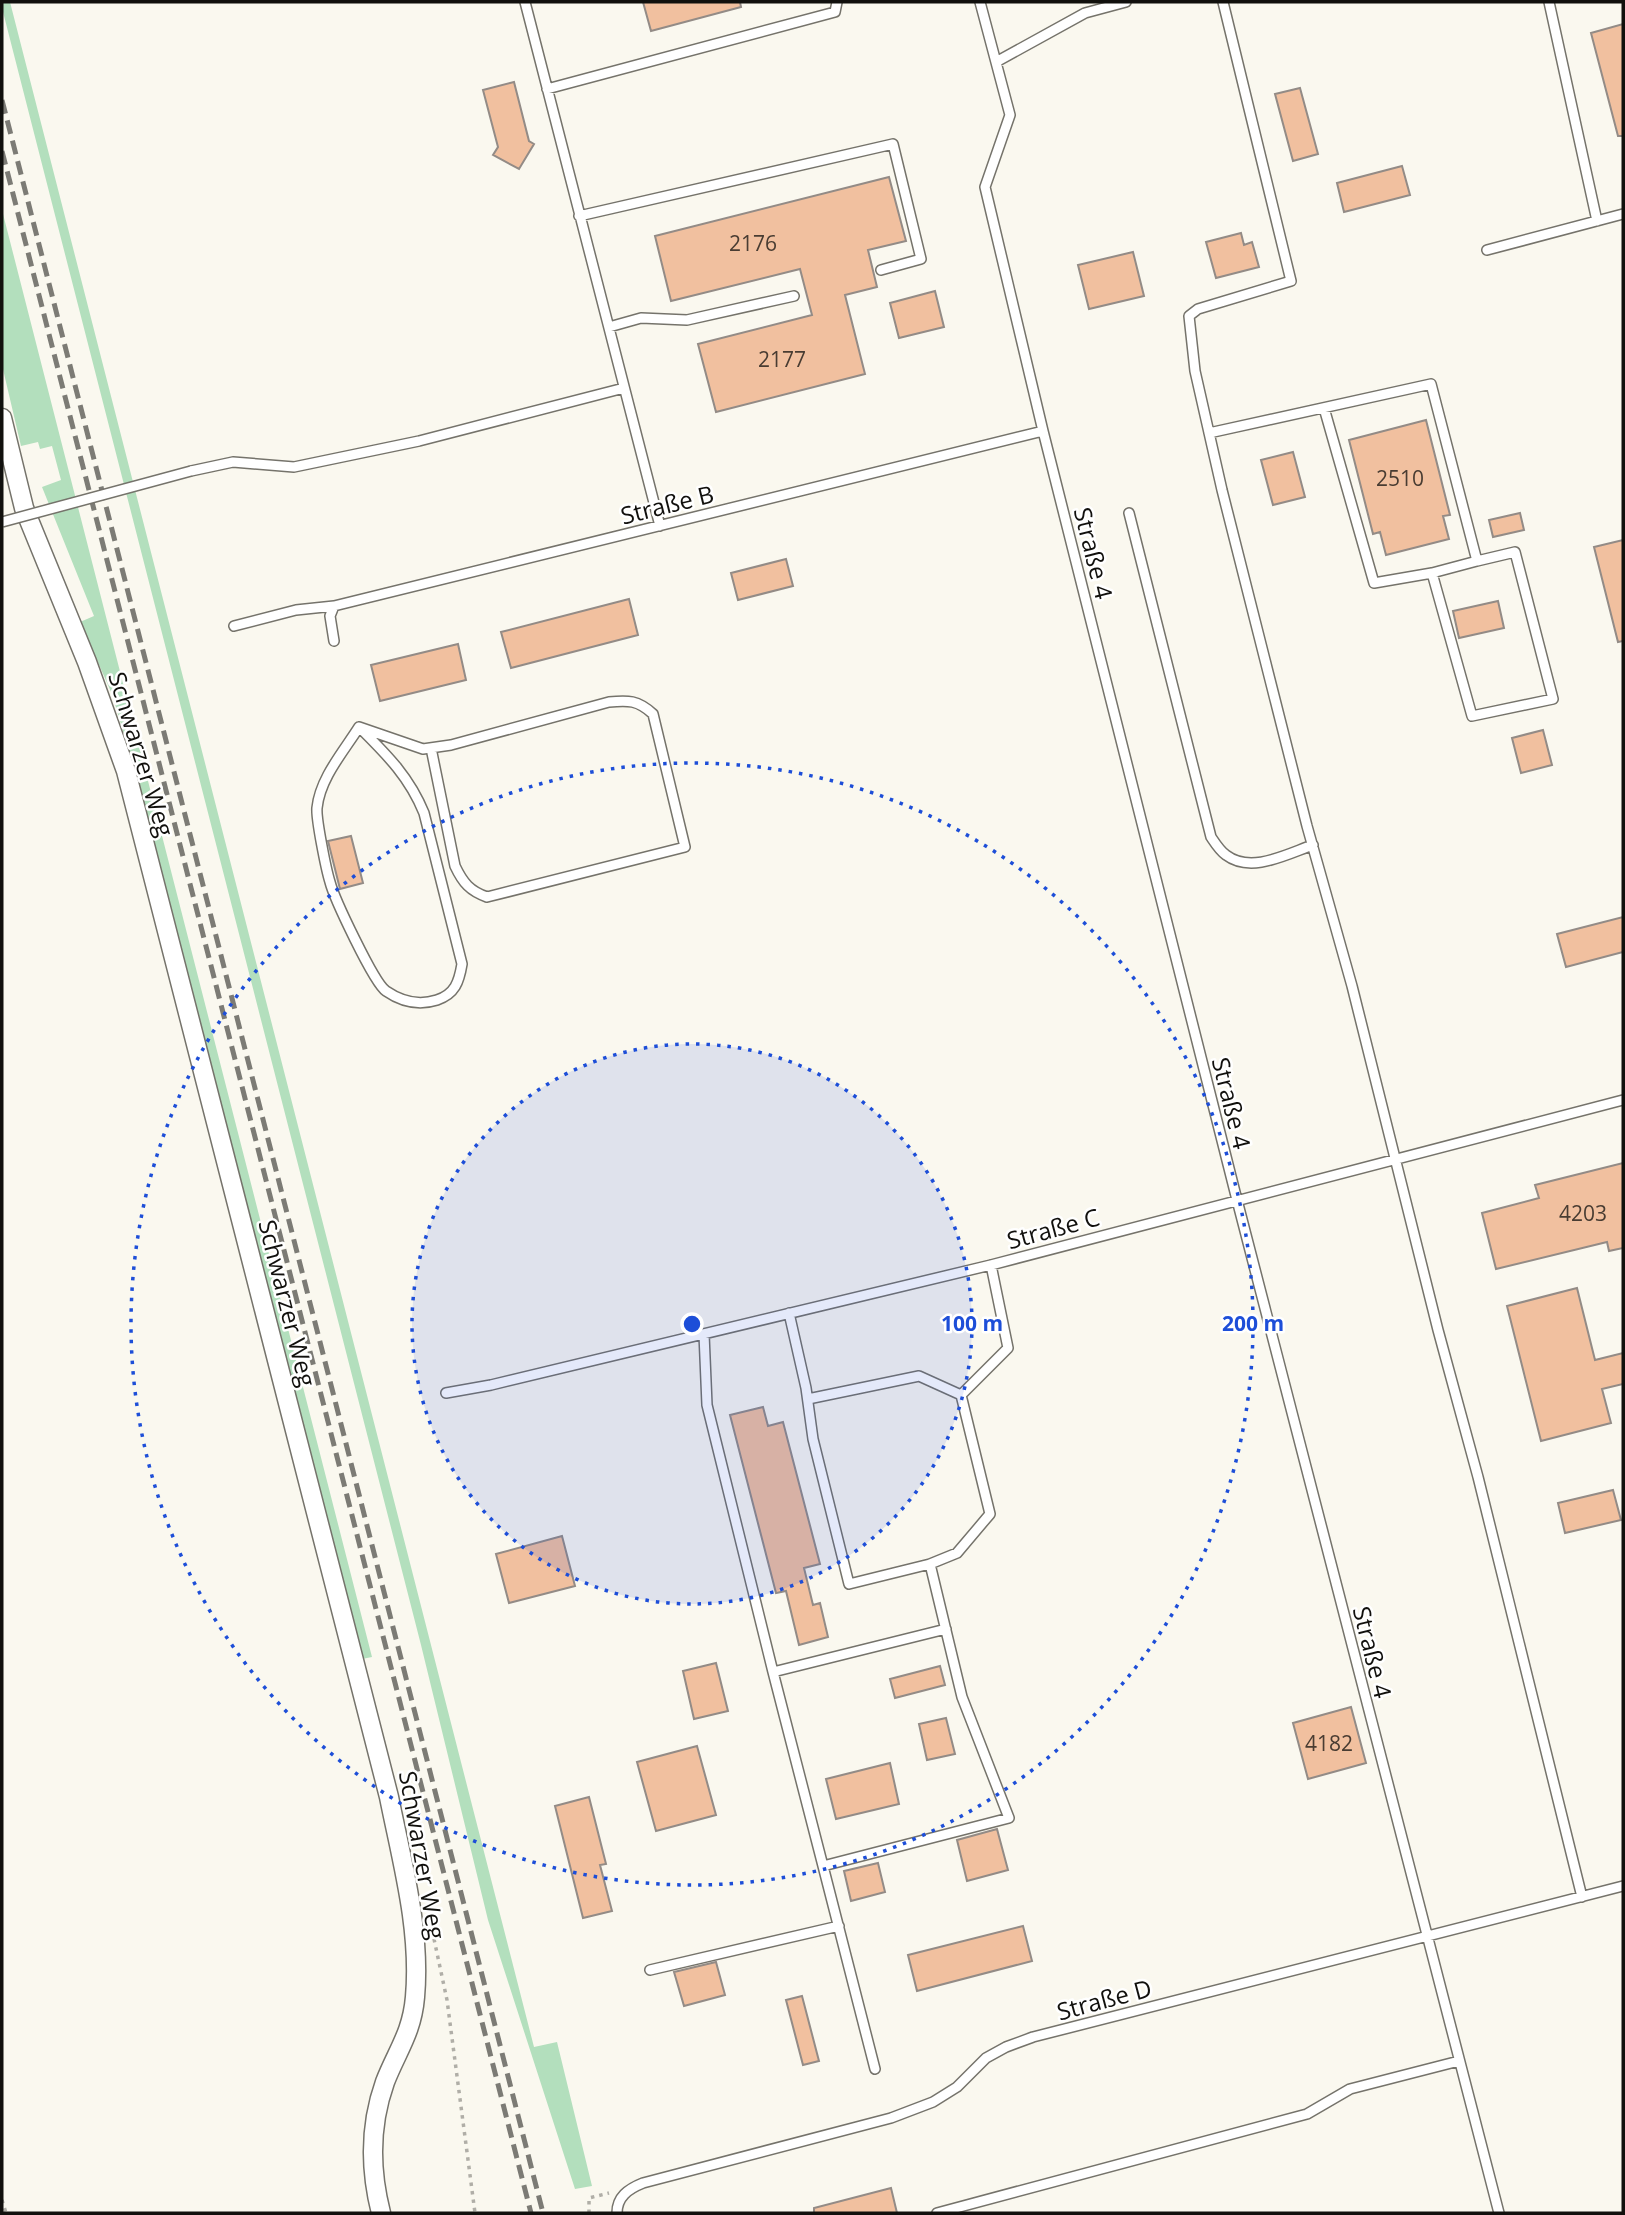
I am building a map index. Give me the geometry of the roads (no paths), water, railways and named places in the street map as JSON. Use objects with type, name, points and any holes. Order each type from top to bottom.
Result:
[{"type":"street","name":"Schwarzer Weg","points":[[2,418],[24,508],[87,662],[126,771],[390,1797],[412,1914],[416,1971],[409,2033],[386,2082],[378,2107],[372,2147],[374,2187],[380,2213]]},
{"type":"lane","points":[[525,2],[660,526]]},
{"type":"lane","points":[[547,89],[835,12],[837,2]]},
{"type":"lane","name":"Straße 4","points":[[980,2],[1010,116],[985,187],[1237,1200],[1499,2213]]},
{"type":"lane","points":[[996,62],[1085,13],[1126,2]]},
{"type":"lane","points":[[1223,2],[1291,281],[1198,309],[1189,316],[1195,372],[1312,845],[1352,986],[1582,1897]]},
{"type":"lane","points":[[1549,2],[1597,221]]},
{"type":"lane","points":[[579,216],[893,144],[921,259],[881,270]]},
{"type":"lane","points":[[1487,250],[1623,214]]},
{"type":"lane","points":[[609,327],[641,318],[687,320],[794,296]]},
{"type":"lane","points":[[1209,433],[1431,384],[1477,561]]},
{"type":"lane","points":[[2,522],[191,471],[233,462],[294,467],[419,441],[624,388]]},
{"type":"lane","points":[[1324,408],[1374,583],[1432,573],[1515,552],[1553,699],[1472,716],[1432,573]]},
{"type":"lane","name":"Straße B","points":[[234,626],[296,610],[334,606],[1044,431]]},
{"type":"lane","points":[[1129,513],[1211,837],[1225,855],[1241,862],[1264,862],[1312,845]]},
{"type":"lane","points":[[334,606],[330,616],[334,641]]},
{"type":"lane","points":[[359,727],[423,748],[431,748],[609,702],[631,700],[642,704],[653,714],[685,847],[487,897],[472,892],[454,866],[431,748]]},
{"type":"lane","points":[[359,727],[393,760],[414,789],[424,813],[462,964],[459,982],[448,996],[432,1001],[416,1004],[384,990],[372,975],[330,884],[317,809],[324,784],[359,727]]},
{"type":"lane","name":"Straße C","points":[[446,1394],[991,1265],[1623,1100]]},
{"type":"lane","points":[[961,1395],[1009,1348],[991,1265]]},
{"type":"lane","points":[[789,1313],[808,1399],[813,1439],[849,1584],[930,1564],[957,1553],[990,1514],[961,1395]]},
{"type":"lane","points":[[704,1334],[707,1405],[875,2069]]},
{"type":"lane","points":[[808,1399],[919,1376],[961,1395]]},
{"type":"lane","points":[[823,1866],[1009,1818],[962,1697],[930,1564]]},
{"type":"lane","points":[[773,1672],[946,1629]]},
{"type":"lane","name":"Straße D","points":[[617,2213],[619,2200],[630,2188],[643,2183],[902,2114],[933,2102],[957,2087],[986,2058],[1006,2046],[1623,1886]]},
{"type":"lane","points":[[650,1970],[839,1926]]},
{"type":"lane","points":[[937,2213],[1307,2114],[1350,2089],[1459,2061]]},
{"type":"railway","points":[[2,100],[543,2213]]},
{"type":"railway","points":[[2,151],[531,2213]]}]
